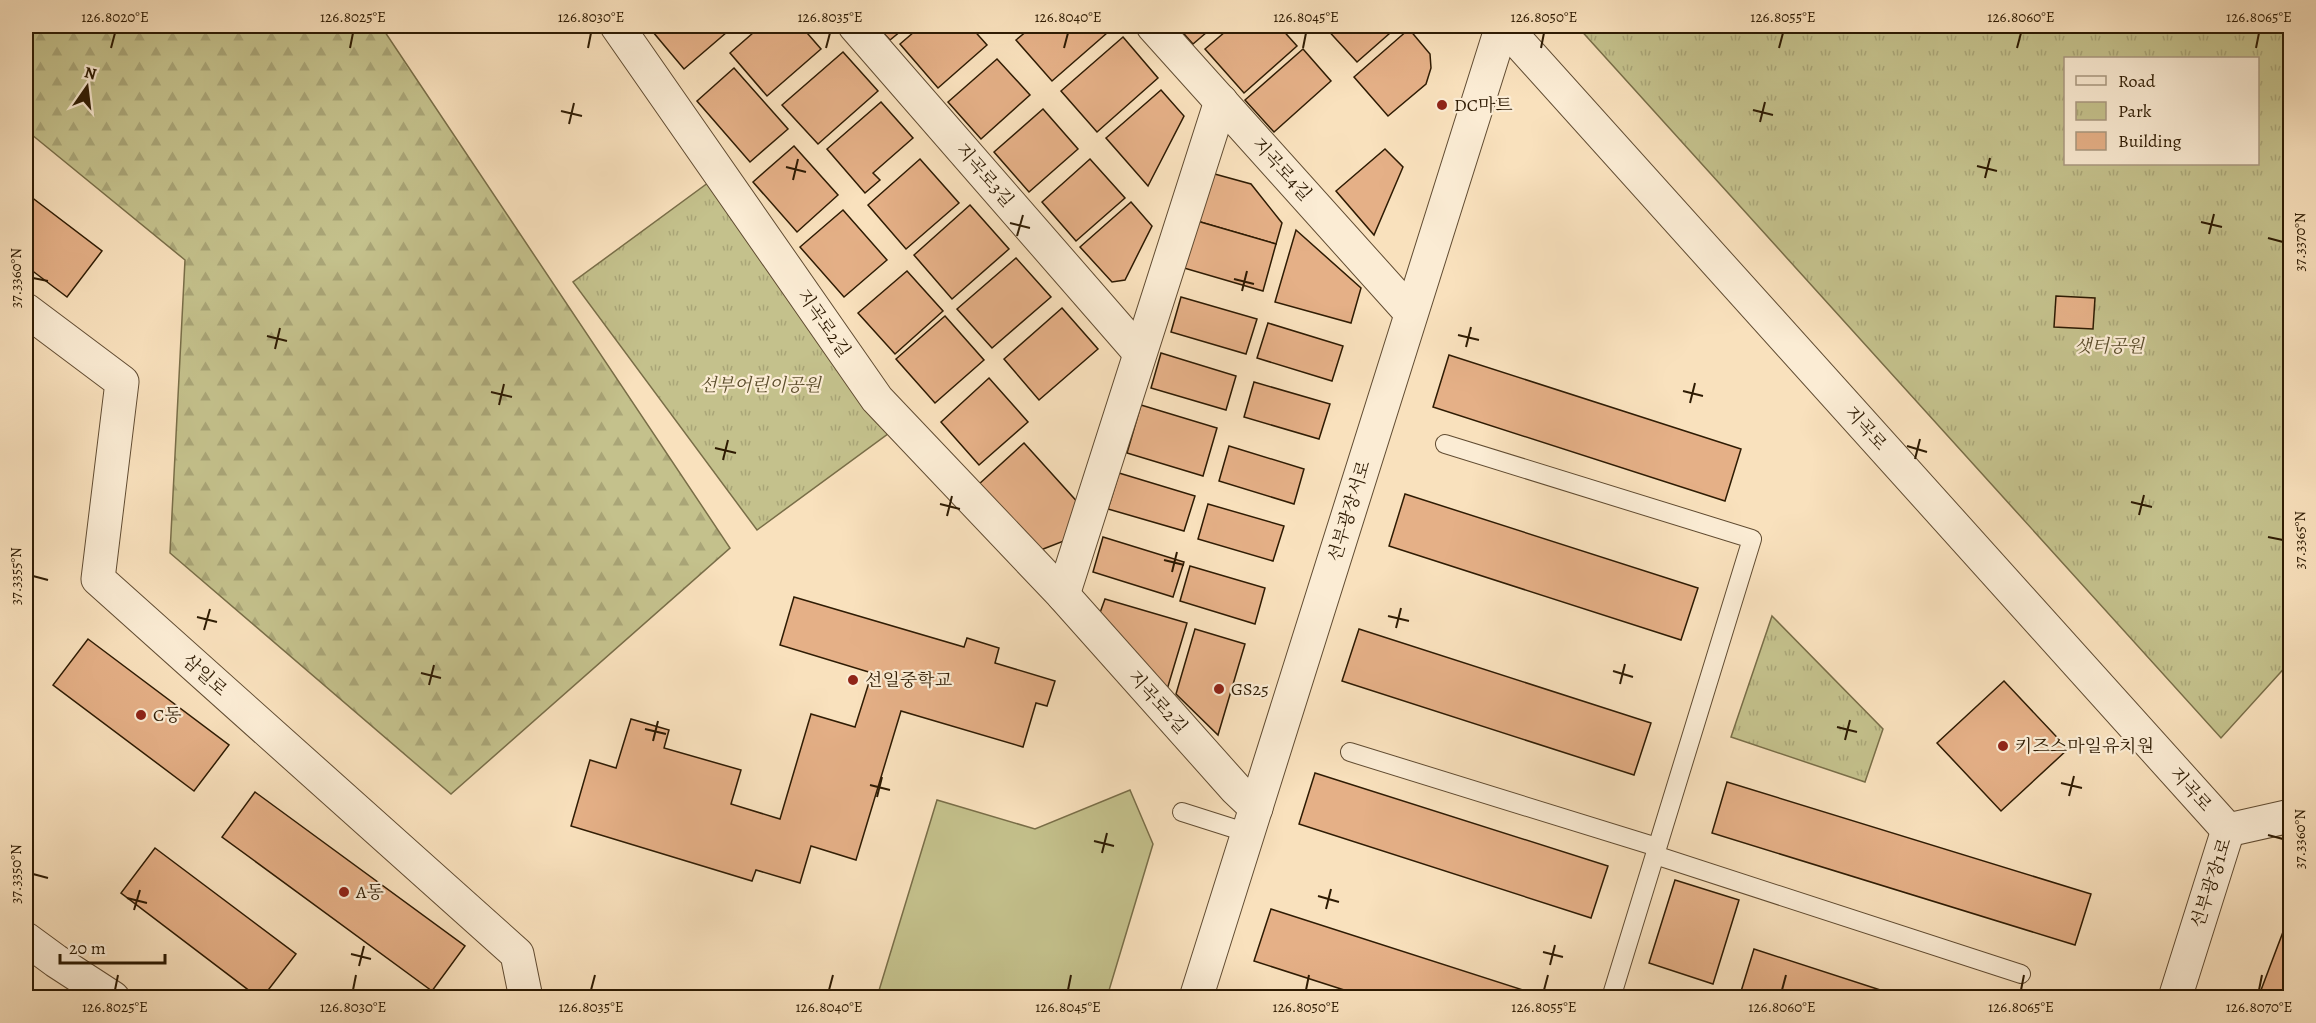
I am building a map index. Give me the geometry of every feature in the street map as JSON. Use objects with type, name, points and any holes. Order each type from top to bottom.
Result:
[{"type":"street","name":"지곡로2길","points":[[617,26],[877,399],[1063,595],[1236,789],[1252,821]]},
{"type":"street","name":"지곡로3길","points":[[855,26],[1139,352]]},
{"type":"street","name":"지곡로4길","points":[[1153,26],[1411,313]]},
{"type":"street","name":"선부광장서로","points":[[1196,998],[1503,26]]},
{"type":"street","name":"지곡로","points":[[1503,26],[2228,830]]},
{"type":"street","points":[[1063,595],[1221,101]]},
{"type":"street","name":"삼일로","points":[[26,310],[122,382],[98,579],[438,872],[517,954],[526,998]]},
{"type":"street","name":"선부광장1로","points":[[2175,998],[2228,830],[2290,816]]},
{"type":"street","points":[[26,939],[113,998]]},
{"type":"lane","points":[[1445,444],[1752,539],[1611,998]]},
{"type":"lane","points":[[1350,752],[1656,851],[2021,974]]},
{"type":"lane","points":[[1182,812],[1252,821]]},
{"type":"green space","points":[[26,26],[381,26],[730,548],[451,794],[170,553],[185,260],[26,130]]},
{"type":"green space","name":"샛터공원","points":[[1577,26],[2290,26],[2290,662],[2221,738]]},
{"type":"green space","name":"선부어린이공원","points":[[716,177],[900,425],[757,530],[573,282]]},
{"type":"green space","points":[[1772,616],[1883,729],[1865,782],[1731,737]]},
{"type":"green space","points":[[1130,790],[1153,844],[1107,997],[877,997],[937,800],[1035,829]]},
{"type":"building","points":[[660,26],[734,26],[684,69],[653,32]]},
{"type":"building","points":[[761,26],[801,26],[821,49],[767,96],[730,53]]},
{"type":"building","points":[[877,26],[907,26],[890,40]]},
{"type":"building","points":[[921,26],[970,26],[987,45],[938,88],[900,44]]},
{"type":"building","points":[[1033,26],[1115,26],[1052,81],[1016,40]]},
{"type":"building","points":[[1177,26],[1214,26],[1193,44]]},
{"type":"building","points":[[1232,26],[1279,26],[1297,46],[1244,93],[1205,49]]},
{"type":"building","points":[[1324,26],[1398,26],[1357,62]]},
{"type":"building","points":[[1409,29],[1430,54],[1431,68],[1426,84],[1388,116],[1354,77]]},
{"type":"building","points":[[1123,37],[1158,78],[1097,132],[1061,91]]},
{"type":"building","points":[[1303,49],[1331,81],[1274,132],[1245,100]]},
{"type":"building","points":[[843,52],[878,91],[818,144],[782,105]]},
{"type":"building","points":[[997,59],[1030,95],[981,139],[948,102]]},
{"type":"building","points":[[734,68],[788,129],[750,162],[697,101]]},
{"type":"building","points":[[1161,90],[1184,116],[1148,186],[1106,138]]},
{"type":"building","points":[[881,102],[913,138],[873,173],[880,180],[865,193],[827,149]]},
{"type":"building","points":[[1043,109],[1078,149],[1029,192],[994,152]]},
{"type":"building","points":[[794,146],[838,195],[797,232],[753,182]]},
{"type":"building","points":[[1385,149],[1403,167],[1374,235],[1336,191]]},
{"type":"building","points":[[920,159],[959,203],[906,249],[868,205]]},
{"type":"building","points":[[1090,159],[1125,198],[1076,241],[1042,202]]},
{"type":"building","points":[[1211,173],[1251,184],[1282,223],[1276,244],[1197,221]]},
{"type":"building","points":[[26,193],[102,251],[67,297],[26,266]]},
{"type":"building","points":[[1131,202],[1152,226],[1125,280],[1112,282],[1080,247]]},
{"type":"building","points":[[970,205],[1009,249],[952,299],[914,255]]},
{"type":"building","points":[[843,210],[887,260],[844,297],[800,247]]},
{"type":"building","points":[[1197,221],[1276,244],[1263,291],[1184,268]]},
{"type":"building","points":[[1296,230],[1361,288],[1351,323],[1275,302]]},
{"type":"building","points":[[1016,258],[1051,297],[992,348],[957,309]]},
{"type":"building","points":[[907,271],[943,311],[895,354],[858,313]]},
{"type":"building","points":[[2056,296],[2095,298],[2093,329],[2054,327]]},
{"type":"building","points":[[1181,297],[1257,319],[1246,354],[1171,332]]},
{"type":"building","points":[[1062,308],[1098,349],[1039,400],[1004,359]]},
{"type":"building","points":[[945,316],[984,360],[935,403],[896,359]]},
{"type":"building","points":[[1268,323],[1343,346],[1332,381],[1257,358]]},
{"type":"building","points":[[1161,353],[1236,376],[1226,410],[1151,388]]},
{"type":"building","points":[[1449,355],[1741,449],[1725,501],[1433,407]]},
{"type":"building","points":[[989,378],[1028,422],[979,465],[941,422]]},
{"type":"building","points":[[1254,382],[1330,404],[1319,439],[1244,417]]},
{"type":"building","points":[[1141,405],[1217,428],[1203,476],[1127,453]]},
{"type":"building","points":[[1024,443],[1081,506],[1069,539],[1038,551],[978,485]]},
{"type":"building","points":[[1229,446],[1304,469],[1294,504],[1219,481]]},
{"type":"building","points":[[1119,473],[1195,496],[1184,531],[1108,509]]},
{"type":"building","points":[[1405,494],[1698,588],[1681,640],[1389,546]]},
{"type":"building","points":[[1208,504],[1284,526],[1273,561],[1198,539]]},
{"type":"building","points":[[1103,537],[1184,562],[1173,597],[1093,572]]},
{"type":"building","points":[[1190,566],[1265,588],[1255,624],[1180,601]]},
{"type":"building","points":[[794,597],[964,647],[967,638],[999,648],[995,663],[1055,681],[1047,706],[1036,703],[1023,747],[901,711],[856,860],[811,846],[800,883],[756,870],[752,881],[571,826],[590,760],[616,768],[631,719],[669,730],[664,748],[741,770],[731,804],[780,819],[811,714],[855,727],[872,673],[780,645]]},
{"type":"building","points":[[1105,599],[1187,623],[1166,693],[1097,621]]},
{"type":"building","points":[[1195,629],[1245,644],[1218,735],[1176,694]]},
{"type":"building","points":[[1359,629],[1651,723],[1634,775],[1342,681]]},
{"type":"building","name":"C동","points":[[88,639],[229,745],[194,791],[53,685]]},
{"type":"building","name":"키즈스마일유치원","points":[[2004,681],[2068,749],[2001,811],[1937,743]]},
{"type":"building","points":[[1315,773],[1608,866],[1591,918],[1299,824]]},
{"type":"building","points":[[1727,782],[2091,894],[2075,945],[1712,833]]},
{"type":"building","name":"A동","points":[[255,792],[465,946],[432,991],[222,837]]},
{"type":"building","points":[[155,848],[296,954],[262,998],[121,893]]},
{"type":"building","points":[[1675,880],[1739,900],[1713,984],[1649,963]]},
{"type":"building","points":[[1271,909],[1548,998],[1369,998],[1254,961]]},
{"type":"building","points":[[2290,925],[2290,998],[2258,998],[2283,932]]},
{"type":"building","points":[[1754,949],[1905,998],[1739,998]]},
{"type":"place","name":"DC마트","points":[[1442,105]]},
{"type":"place","name":"선일중학교","points":[[853,680]]},
{"type":"place","name":"GS25","points":[[1219,689]]},
{"type":"place","name":"C동","points":[[141,715]]},
{"type":"place","name":"키즈스마일유치원","points":[[2003,746]]},
{"type":"place","name":"A동","points":[[344,892]]}]
